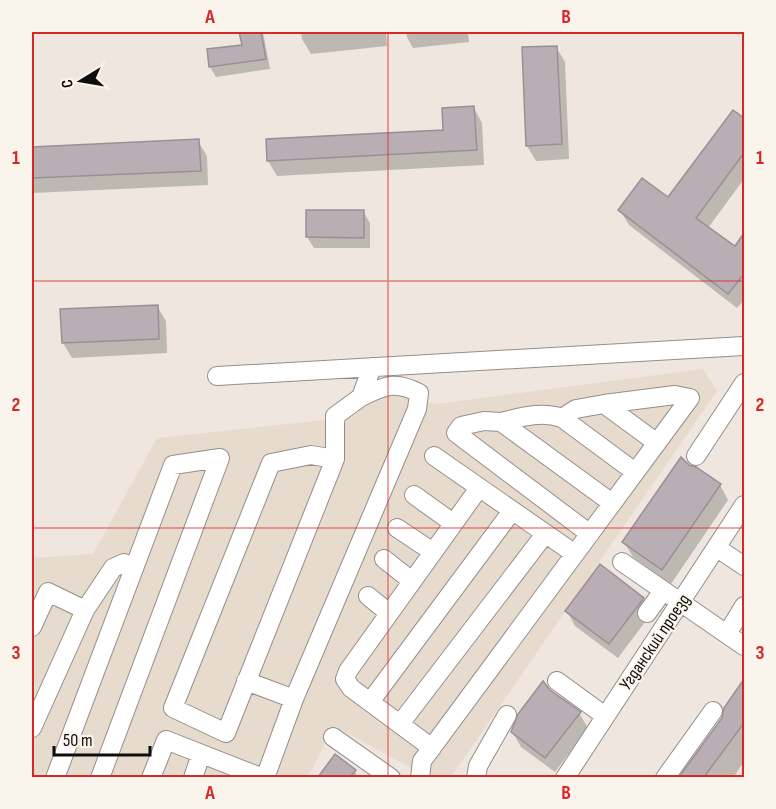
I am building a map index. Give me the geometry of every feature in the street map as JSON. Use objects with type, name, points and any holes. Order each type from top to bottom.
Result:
[{"type":"street","points":[[217,376],[744,346]]},
{"type":"street","points":[[361,397],[372,367]]},
{"type":"street","points":[[696,456],[744,383]]},
{"type":"street","points":[[152,777],[166,740],[201,754],[235,773],[264,777],[294,699],[417,409],[419,393],[406,386],[384,386],[361,397],[335,416],[335,459],[226,733],[173,708],[271,463],[311,455],[335,459]]},
{"type":"street","points":[[420,777],[422,760],[690,398],[675,395],[604,404],[576,409],[562,418]]},
{"type":"street","points":[[604,404],[657,443]]},
{"type":"street","points":[[590,534],[456,433],[461,426],[484,421],[501,422],[520,417],[550,414],[562,418],[635,472]]},
{"type":"street","points":[[501,422],[612,503]]},
{"type":"street","points":[[434,456],[574,554]]},
{"type":"street","points":[[55,777],[173,465],[220,458],[100,777]]},
{"type":"street","points":[[432,748],[351,688],[345,679],[348,671],[479,488]]},
{"type":"street","points":[[414,495],[453,523]]},
{"type":"street","name":"Угданский проезд","points":[[565,777],[744,505]]},
{"type":"street","points":[[370,702],[512,511]]},
{"type":"street","points":[[397,528],[433,552]]},
{"type":"street","points":[[400,724],[545,534]]},
{"type":"street","points":[[717,548],[744,566]]},
{"type":"street","points":[[384,559],[412,581]]},
{"type":"street","points":[[622,562],[744,646]]},
{"type":"street","points":[[32,726],[85,610],[113,568],[124,563],[134,567]]},
{"type":"street","points":[[647,613],[663,591]]},
{"type":"street","points":[[32,627],[48,592],[85,610]]},
{"type":"street","points":[[368,596],[389,613]]},
{"type":"street","points":[[727,634],[744,606]]},
{"type":"street","points":[[246,681],[294,699]]},
{"type":"street","points":[[557,681],[605,716]]},
{"type":"street","points":[[664,777],[713,711]]},
{"type":"street","points":[[476,777],[478,766],[507,715]]},
{"type":"street","points":[[333,737],[391,777]]},
{"type":"street","points":[[193,777],[201,754]]},
{"type":"shaded area","points":[[703,369],[717,391],[451,777],[428,777],[334,726],[308,777],[32,778],[32,558],[93,554],[157,438],[353,417],[377,392],[436,404]]},
{"type":"building","points":[[239,32],[261,32],[266,59],[209,67],[207,49],[242,45]]},
{"type":"building","points":[[557,46],[562,144],[526,146],[522,47]]},
{"type":"building","points":[[474,106],[477,150],[267,161],[266,139],[443,130],[442,108]]},
{"type":"building","points":[[733,110],[744,118],[744,153],[696,218],[735,246],[744,233],[744,274],[728,294],[618,210],[642,178],[668,197]]},
{"type":"building","points":[[199,139],[201,171],[32,178],[32,147]]},
{"type":"building","points":[[306,210],[364,210],[364,238],[306,237]]},
{"type":"building","points":[[158,305],[159,339],[62,343],[60,309]]},
{"type":"building","points":[[681,457],[689,465],[696,467],[721,484],[662,570],[622,542]]},
{"type":"building","points":[[600,564],[644,598],[609,644],[565,611]]},
{"type":"building","points":[[744,679],[744,723],[704,777],[679,777],[722,718],[724,708]]},
{"type":"building","points":[[543,681],[550,690],[581,712],[545,758],[511,732],[518,714]]},
{"type":"building","points":[[335,754],[356,770],[350,777],[318,777]]}]
